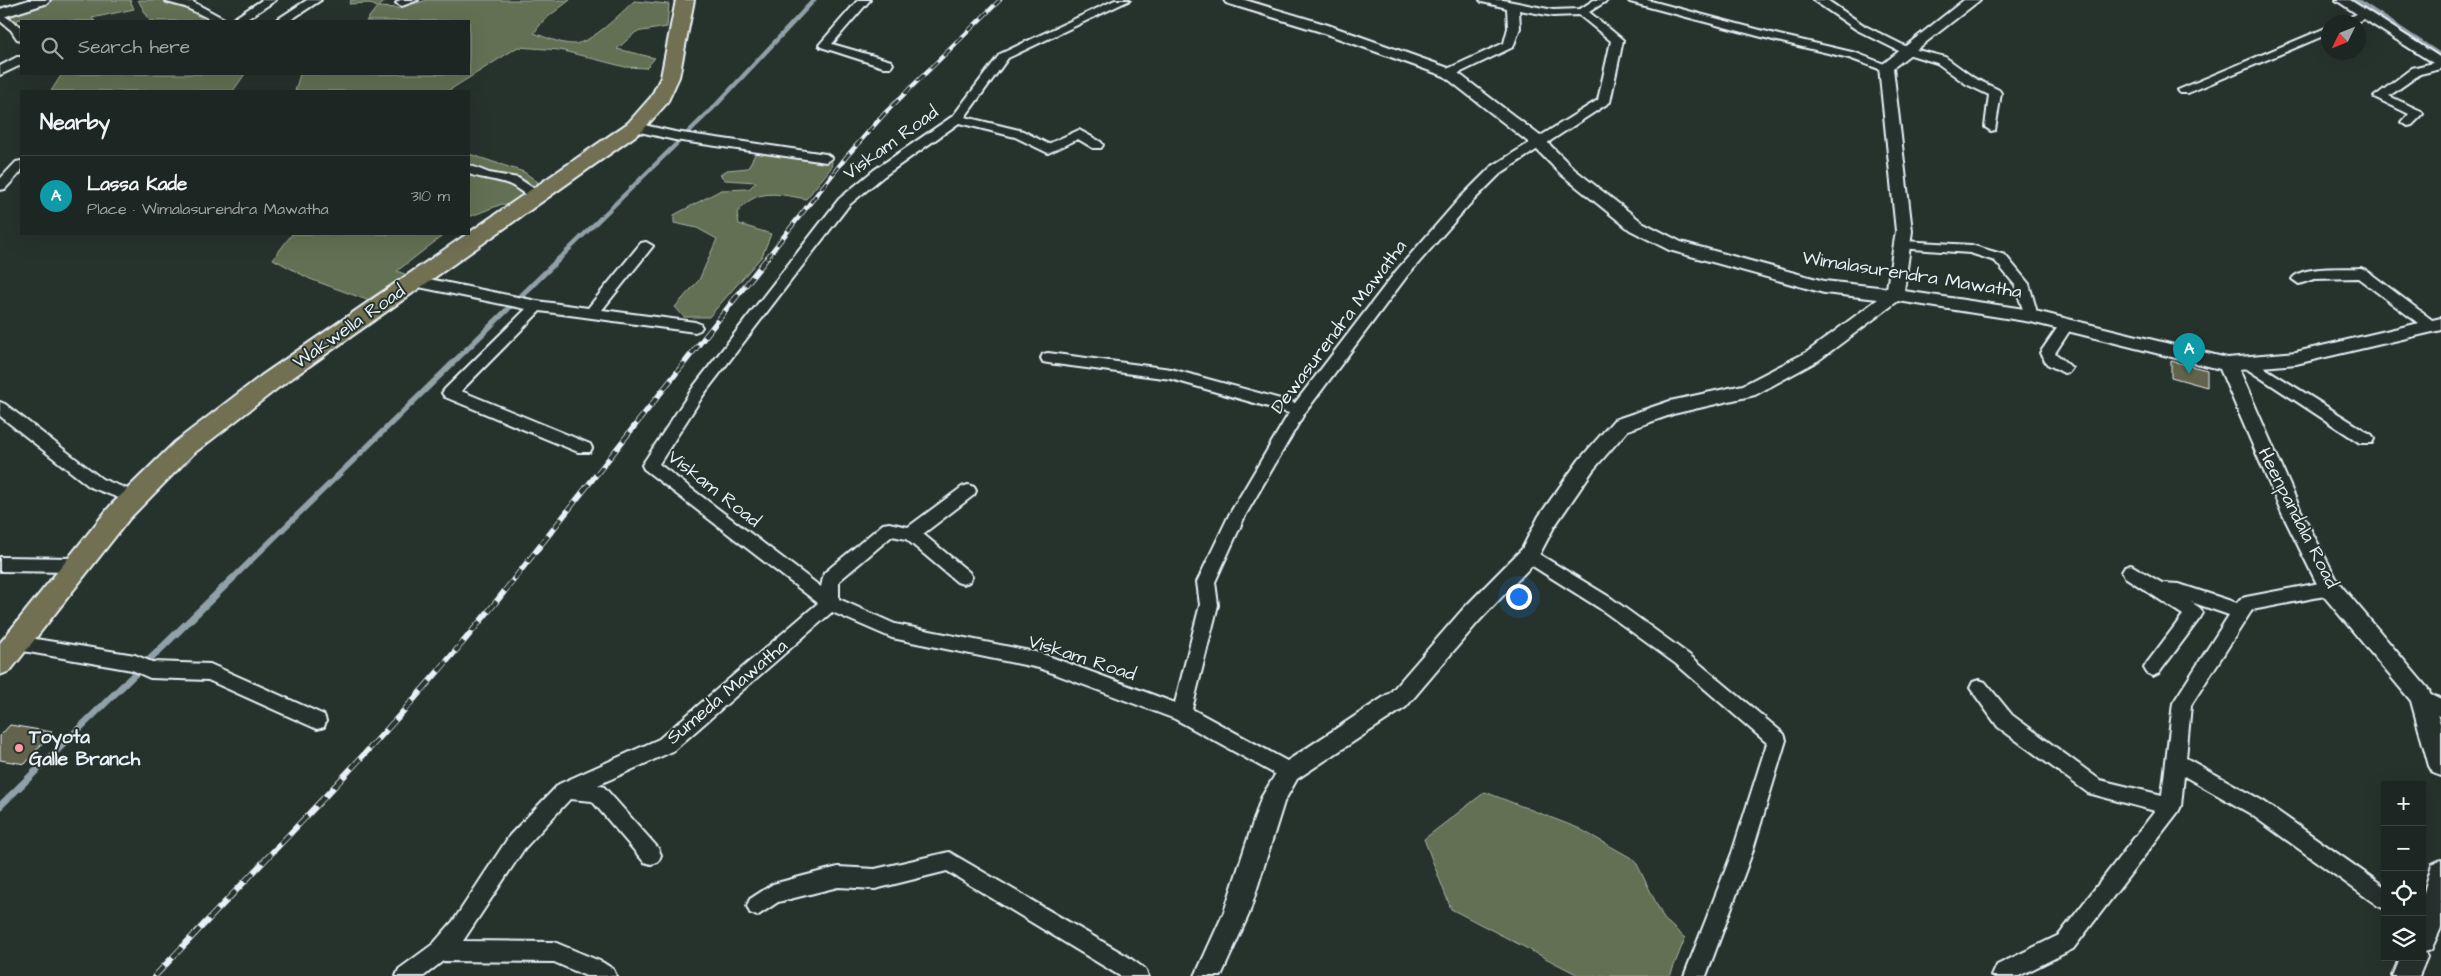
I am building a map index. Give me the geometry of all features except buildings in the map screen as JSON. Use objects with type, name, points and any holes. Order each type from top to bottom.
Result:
[{"type":"main road","name":"Wakwella Road","points":[[0,663],[75,565],[132,497],[165,465],[211,426],[635,126],[660,99],[670,77],[685,0]]},
{"type":"street","points":[[171,0],[189,4],[220,20]]},
{"type":"street","points":[[238,20],[270,0]]},
{"type":"street","points":[[283,20],[315,0]]},
{"type":"street","points":[[864,0],[825,45],[887,64]]},
{"type":"street","name":"Viskam Road","points":[[1124,0],[1004,56],[957,119],[879,174],[844,202],[699,390],[650,465],[830,603],[892,631],[1040,661],[1182,713],[1289,772]]},
{"type":"street","name":"Wimalasurendra Mawatha","points":[[1232,0],[1323,28],[1449,73],[1538,142],[1568,172],[1636,226],[1675,246],[1824,287],[1895,294],[2031,316],[2227,364],[2296,358],[2436,325]]},
{"type":"street","points":[[1486,0],[1553,13],[1582,12],[1602,0]]},
{"type":"street","points":[[1634,0],[1777,38],[1852,55],[1886,67]]},
{"type":"street","points":[[1819,0],[1860,28],[1906,50],[1941,60],[1970,81],[1995,93],[1991,127]]},
{"type":"street","points":[[1886,67],[1973,0]]},
{"type":"street","points":[[2342,0],[2365,15]]},
{"type":"street","points":[[0,15],[38,1]]},
{"type":"street","points":[[1449,73],[1509,46],[1514,28],[1513,5]]},
{"type":"street","name":"Dewasurendra Mawatha","points":[[1182,713],[1210,605],[1206,582],[1237,515],[1298,410],[1402,273],[1464,202],[1496,170],[1604,102],[1617,40],[1582,12]]},
{"type":"street","points":[[0,15],[16,28],[20,35]]},
{"type":"street","points":[[2366,16],[2441,64]]},
{"type":"street","points":[[2184,90],[2321,33]]},
{"type":"street","points":[[0,71],[20,61]]},
{"type":"street","points":[[2408,122],[2417,114],[2380,98],[2416,71],[2441,64]]},
{"type":"street","points":[[1208,976],[1236,914],[1273,798],[1289,772],[1398,700],[1470,615],[1529,556],[1546,522],[1574,482],[1621,425],[1670,408],[1748,390],[1813,356],[1895,294],[1904,231],[1886,67]]},
{"type":"street","points":[[957,119],[1018,134],[1048,149],[1079,134],[1097,145]]},
{"type":"street","points":[[635,126],[682,136],[826,158]]},
{"type":"street","points":[[0,186],[20,166]]},
{"type":"street","points":[[470,169],[486,176],[513,182],[538,196]]},
{"type":"street","points":[[1903,244],[1971,249],[2000,258],[2022,284],[2031,316]]},
{"type":"street","points":[[592,313],[646,246]]},
{"type":"street","points":[[2299,279],[2312,274],[2361,272],[2436,325]]},
{"type":"street","points":[[414,281],[537,306],[695,327]]},
{"type":"street","points":[[537,306],[450,393],[584,448]]},
{"type":"street","points":[[2064,368],[2052,360],[2047,353],[2067,324]]},
{"type":"street","points":[[1048,358],[1171,374],[1298,410]]},
{"type":"street","points":[[2249,363],[2366,439]]},
{"type":"street","name":"Heenpandala Road","points":[[2227,364],[2291,512],[2330,588],[2421,697],[2441,766]]},
{"type":"street","points":[[0,408],[96,483],[132,497]]},
{"type":"street","points":[[911,534],[968,491]]},
{"type":"street","points":[[830,603],[830,578],[889,529],[911,534],[963,577]]},
{"type":"street","points":[[1529,556],[1605,602],[1682,659],[1777,740],[1742,854],[1695,976]]},
{"type":"street","points":[[0,564],[75,565]]},
{"type":"street","points":[[2130,572],[2194,613],[2153,668]]},
{"type":"street","points":[[2003,976],[2005,972],[2066,942],[2171,806],[2182,703],[2246,604],[2330,588]]},
{"type":"street","points":[[2158,590],[2179,591],[2241,612]]},
{"type":"street","name":"Sumeda Mawatha","points":[[407,976],[440,951],[461,927],[517,842],[566,790],[666,745],[830,603]]},
{"type":"street","points":[[17,643],[142,666],[210,672],[316,721]]},
{"type":"street","points":[[1979,688],[2005,721],[2095,786],[2171,806]]},
{"type":"street","points":[[2421,697],[2441,709]]},
{"type":"street","points":[[2176,762],[2256,807],[2381,896]]},
{"type":"street","points":[[566,790],[596,794],[651,855]]},
{"type":"street","points":[[757,906],[773,894],[838,877],[875,879],[949,861],[1137,976]]},
{"type":"street","points":[[2426,925],[2441,872]]},
{"type":"street","points":[[440,951],[554,952],[594,969],[605,976]]},
{"type":"street","points":[[2405,976],[2412,961]]},
{"type":"green space","points":[[43,0],[130,0],[134,9],[92,18],[94,20],[28,20],[31,19],[24,18],[12,22],[4,15]]},
{"type":"green space","points":[[138,0],[173,0],[204,20],[149,20]]},
{"type":"green space","points":[[351,0],[387,0],[378,7],[399,8],[427,0],[570,0],[544,20],[534,33],[558,42],[573,44],[580,43],[597,34],[634,1],[669,4],[667,27],[636,32],[617,49],[655,58],[646,68],[625,67],[560,50],[518,47],[450,90],[295,90],[300,75],[470,75],[470,20],[367,20],[377,7],[369,3],[349,4]]},
{"type":"green space","points":[[61,75],[244,75],[234,90],[52,90]]},
{"type":"green space","points":[[760,152],[781,152],[832,161],[831,168],[806,199],[768,194],[752,199],[744,205],[737,213],[739,224],[771,234],[762,256],[709,317],[684,317],[675,307],[699,280],[717,239],[697,228],[674,223],[674,215],[721,190],[749,189],[756,182],[725,180],[720,175],[727,170],[748,168],[755,154]]},
{"type":"green space","points":[[470,154],[524,172],[538,182],[522,204],[511,206],[502,204],[470,217]]},
{"type":"green space","points":[[291,235],[444,235],[397,271],[407,275],[367,300],[310,279],[273,259]]},
{"type":"green space","points":[[1485,792],[1578,828],[1635,860],[1664,919],[1685,938],[1670,976],[1580,976],[1451,909],[1424,839]]},
{"type":"waterway","points":[[559,259],[717,104],[814,0]]},
{"type":"waterway","points":[[2356,0],[2441,56]]},
{"type":"waterway","points":[[232,579],[560,258]]},
{"type":"waterway","points":[[0,806],[233,578]]},
{"type":"railway","points":[[766,259],[847,156],[885,113],[1000,0]]},
{"type":"railway","points":[[514,579],[767,258]]},
{"type":"railway","points":[[155,976],[385,732],[515,578]]},
{"type":"place","name":"Lassa Kade","points":[[2189,374]]},
{"type":"place","name":"Toyota Galle Branch","points":[[19,748]]}]
